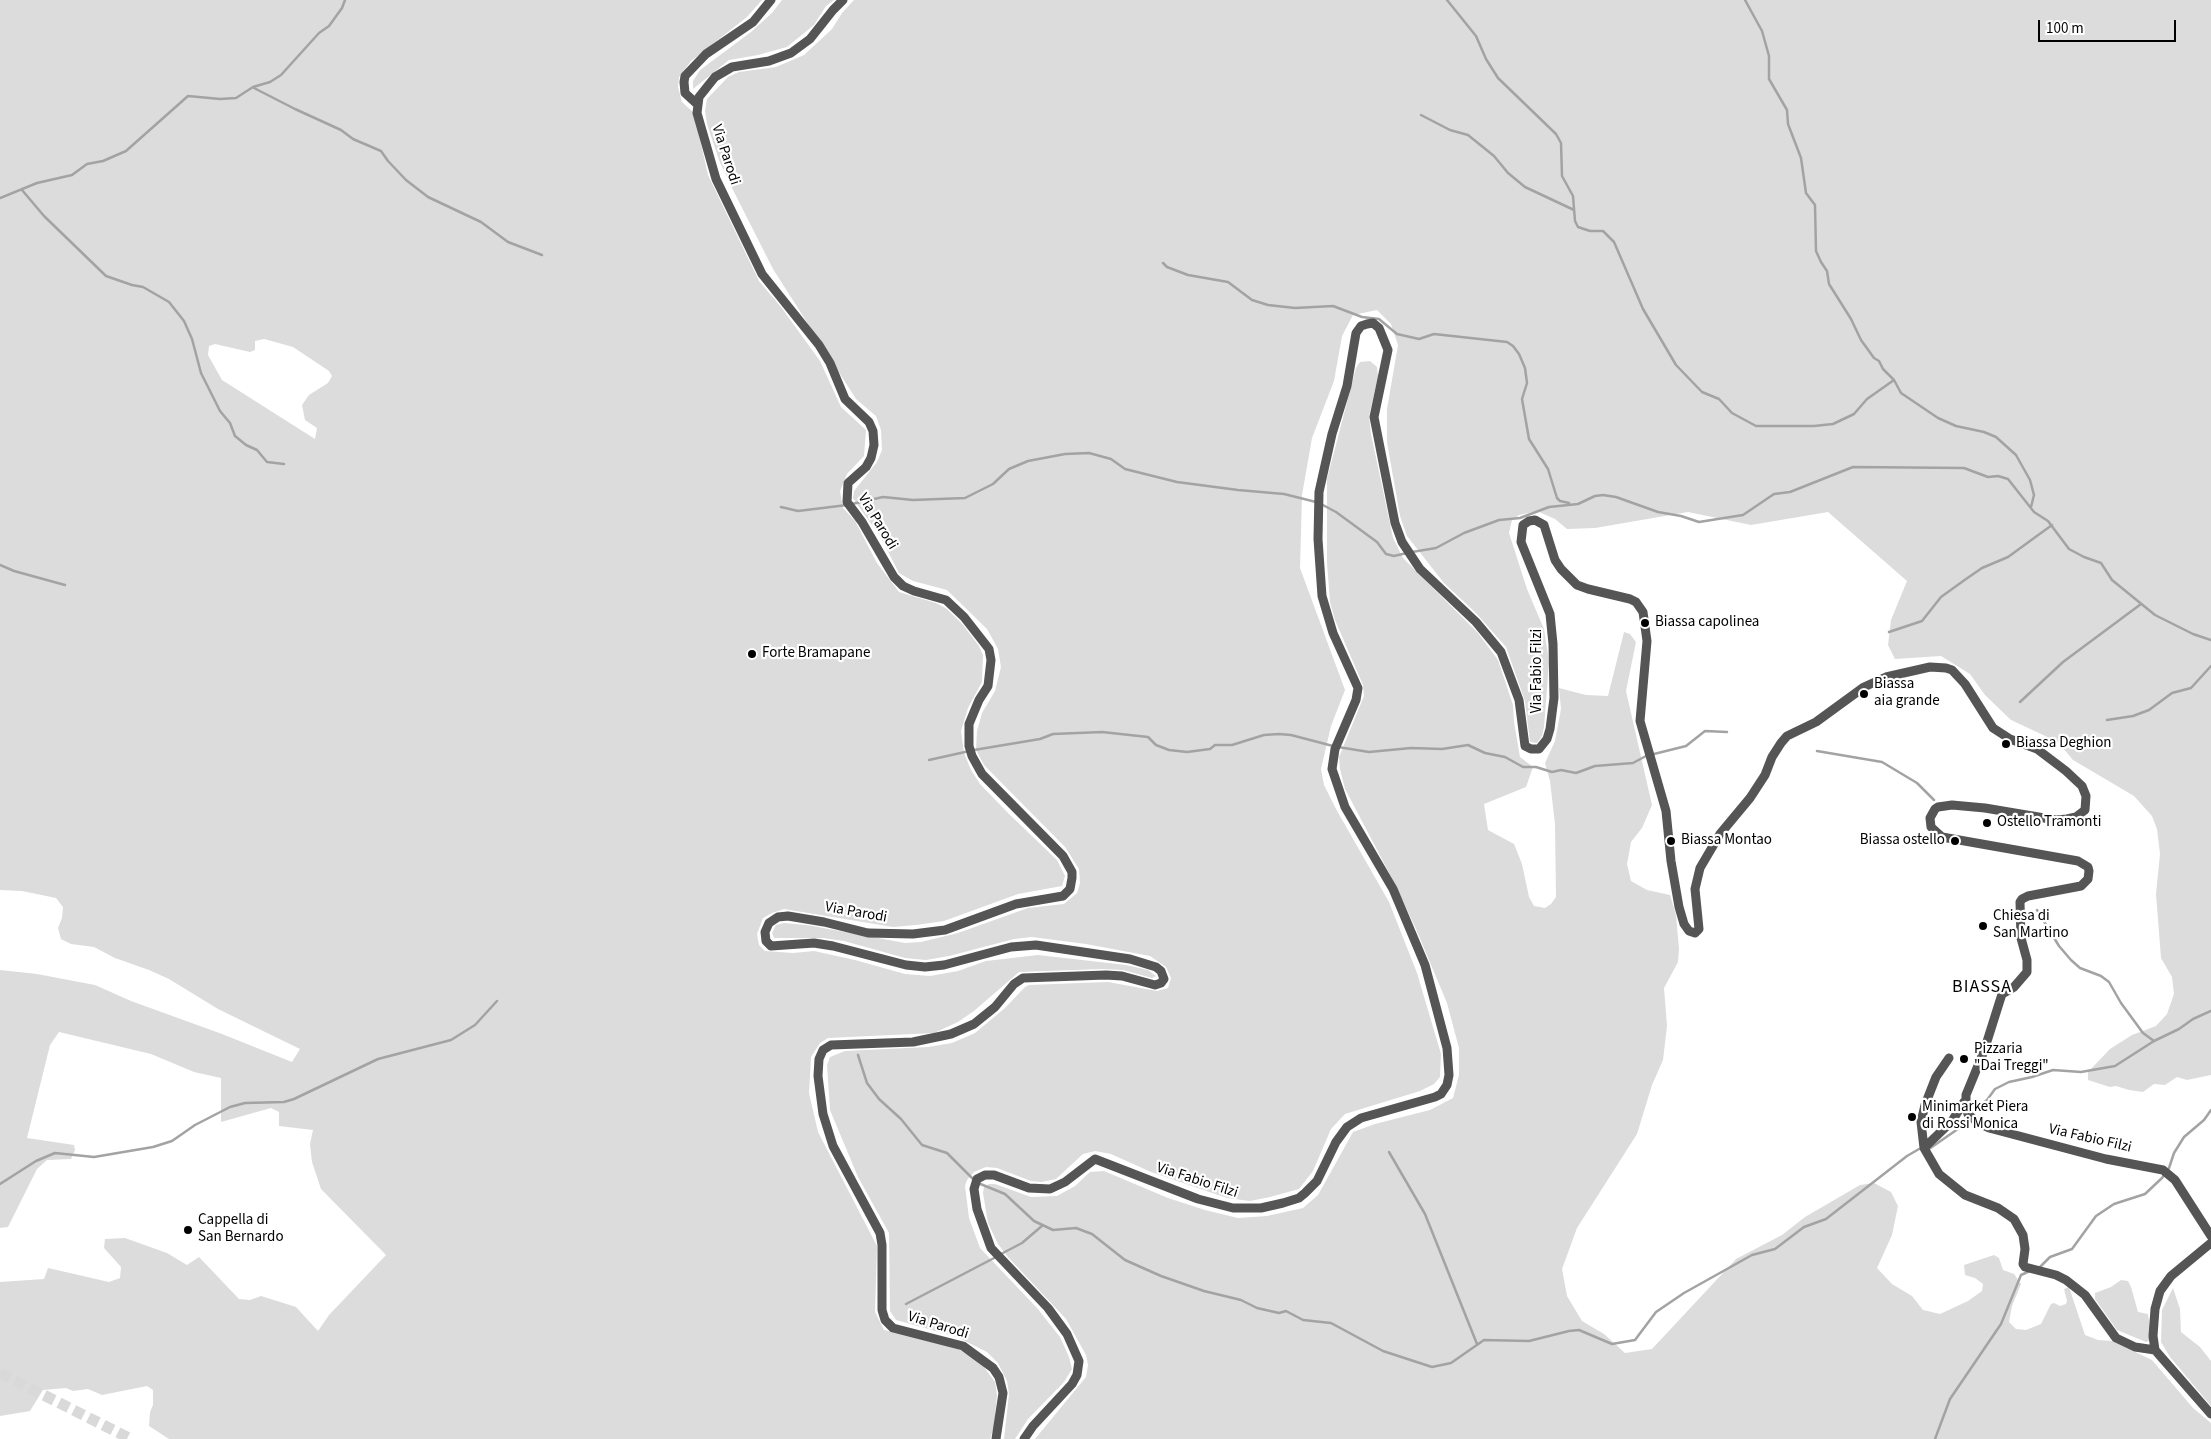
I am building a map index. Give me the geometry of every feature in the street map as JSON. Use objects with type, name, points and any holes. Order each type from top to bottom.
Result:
[{"type":"street","points":[[771,0],[754,22],[706,54],[685,76],[685,93],[698,104],[703,89],[723,71],[742,64],[768,61],[791,53],[800,47],[843,0]]},
{"type":"street","name":"Via Parodi","points":[[698,104],[698,113],[716,179],[762,274],[819,346],[830,363],[845,399],[869,422],[873,431],[872,458],[866,467],[848,483],[847,502],[862,522],[894,577],[903,586],[914,591],[946,600],[964,617],[989,648],[991,660],[988,686],[979,700],[969,724],[969,746],[972,756],[982,774],[1063,856],[1072,872],[1070,889],[1063,896],[1016,904],[945,930],[913,934],[868,933],[824,922],[788,916],[778,917],[769,923],[765,932],[766,941],[771,946],[814,943],[833,946],[906,965],[925,967],[944,965],[1011,947],[1036,945],[1130,959],[1156,967],[1164,977],[1162,983],[1155,985],[1122,976],[1106,975],[1023,978],[1014,984],[996,1007],[974,1024],[951,1034],[913,1042],[831,1045],[823,1050],[819,1059],[818,1076],[822,1114],[833,1146],[880,1233],[882,1245],[882,1310],[885,1320],[893,1328],[927,1335],[963,1346],[993,1368],[999,1377],[1003,1393],[996,1439]]},
{"type":"street","name":"Via Fabio Filzi","points":[[1024,1439],[1032,1426],[1072,1384],[1077,1375],[1079,1361],[1067,1334],[1048,1308],[991,1248],[977,1209],[974,1189],[977,1179],[985,1175],[994,1175],[1029,1188],[1050,1189],[1065,1182],[1095,1158],[1198,1199],[1233,1208],[1261,1208],[1305,1194],[1317,1181],[1336,1142],[1347,1127],[1362,1118],[1435,1097],[1441,1094],[1447,1085],[1449,1075],[1448,1048],[1425,965],[1393,889],[1345,807],[1332,769],[1335,749],[1356,700],[1358,688],[1333,633],[1322,596],[1318,538],[1319,492],[1328,449],[1347,386],[1356,333],[1364,325],[1373,323],[1379,328],[1388,350],[1374,417],[1394,523],[1402,542],[1420,569],[1476,622],[1501,652],[1519,700],[1525,746],[1531,749],[1539,749],[1547,739],[1552,714],[1554,678],[1552,622],[1542,590],[1522,546],[1520,536],[1523,525],[1529,520],[1535,520],[1544,525],[1555,560],[1561,569],[1577,584],[1588,589],[1630,599],[1636,602],[1643,612],[1648,641],[1640,721],[1666,811],[1677,898],[1684,924],[1689,931],[1697,932],[1700,925],[1696,889],[1700,868],[1720,834],[1750,798],[1765,775],[1772,757],[1781,743],[1787,736],[1816,722],[1864,687],[1886,677],[1930,667],[1952,670],[1965,684],[1993,728],[2010,740],[2036,749],[2066,771],[2082,786],[2086,796],[2084,810],[2076,816],[2067,819],[2056,820],[1985,808],[1952,805],[1938,807],[1930,818],[1931,827],[1942,837],[2078,861],[2088,867],[2089,871],[2088,880],[2082,886],[2028,896],[2020,902],[2019,922],[2021,938],[2028,960],[2027,972],[2025,977],[2014,987],[2002,994],[1984,1051],[1968,1087],[1964,1102],[1968,1114],[1989,1128],[2106,1160],[2163,1170],[2175,1180],[2211,1236]]},
{"type":"street","points":[[1949,1058],[1936,1077],[1925,1105],[1921,1122],[1924,1148],[1943,1178],[1965,1195],[2003,1211],[2014,1219],[2020,1226],[2025,1242],[2024,1266],[2056,1275],[2074,1286],[2085,1295],[2116,1338],[2135,1348],[2155,1350]]},
{"type":"street","points":[[1924,1148],[1952,1121],[1964,1102]]},
{"type":"street","points":[[2211,1243],[2171,1276],[2160,1291],[2153,1324],[2155,1350],[2211,1414]]},
{"type":"shaded area","points":[[0,0],[762,0],[747,17],[691,61],[679,77],[678,87],[682,102],[694,113],[708,175],[759,281],[781,307],[820,361],[841,407],[866,430],[864,456],[847,474],[840,491],[843,508],[855,521],[877,563],[899,592],[936,603],[947,609],[963,625],[979,646],[983,655],[982,682],[968,708],[961,731],[964,753],[971,770],[980,784],[1057,860],[1065,876],[1062,886],[1018,894],[944,921],[916,925],[893,927],[784,909],[763,918],[757,934],[759,945],[765,951],[793,953],[814,951],[905,974],[930,976],[958,971],[986,961],[1038,955],[1126,965],[1148,970],[1156,976],[1152,978],[1123,970],[1102,969],[1019,972],[974,1011],[958,1022],[934,1033],[828,1038],[820,1043],[811,1057],[809,1093],[818,1132],[877,1246],[875,1312],[884,1330],[953,1346],[981,1363],[995,1382],[997,1395],[994,1427],[990,1439],[169,1439],[149,1426],[150,1412],[153,1405],[153,1390],[147,1386],[102,1395],[88,1389],[73,1391],[66,1388],[43,1390],[30,1411],[0,1416],[0,1282],[44,1279],[48,1268],[109,1282],[120,1278],[121,1267],[104,1248],[105,1239],[125,1238],[167,1253],[187,1265],[199,1257],[239,1299],[250,1300],[261,1296],[296,1307],[318,1331],[329,1315],[386,1255],[321,1189],[312,1162],[310,1144],[313,1130],[279,1126],[279,1112],[271,1108],[221,1122],[221,1078],[194,1072],[151,1054],[59,1032],[50,1045],[27,1138],[74,1145],[75,1150],[71,1159],[47,1160],[37,1169],[8,1227],[0,1228],[0,970],[37,974],[95,985],[131,1001],[292,1062],[300,1049],[218,1009],[169,979],[115,958],[94,947],[71,944],[61,939],[58,928],[62,918],[63,907],[56,898],[22,891],[0,890]],"holes":[[[264,339],[293,347],[329,371],[332,376],[328,383],[309,395],[302,405],[305,420],[317,428],[315,439],[222,380],[208,355],[209,346],[215,344],[250,352],[255,350],[255,341]]]},
{"type":"shaded area","points":[[782,0],[834,0],[826,6],[814,25],[787,47],[729,60],[693,89],[693,81],[700,70],[751,32],[772,13]]},
{"type":"shaded area","points":[[854,0],[2211,0],[2211,1075],[2187,1080],[2177,1077],[2165,1085],[2154,1084],[2143,1092],[2116,1086],[2110,1087],[2088,1080],[2088,1072],[2110,1049],[2132,1035],[2156,1026],[2167,1014],[2174,994],[2172,977],[2161,958],[2156,894],[2160,854],[2157,829],[2152,816],[2134,796],[2073,760],[2058,742],[2011,720],[1985,695],[1970,674],[1941,656],[1895,659],[1888,645],[1891,620],[1907,581],[1828,512],[1751,525],[1688,512],[1595,528],[1567,529],[1555,519],[1537,511],[1519,515],[1512,520],[1509,533],[1527,589],[1544,629],[1549,662],[1542,736],[1537,743],[1530,742],[1525,701],[1506,647],[1476,613],[1444,583],[1407,536],[1400,516],[1387,442],[1387,409],[1398,345],[1391,324],[1377,310],[1353,315],[1342,336],[1334,381],[1312,438],[1302,495],[1300,568],[1345,690],[1331,726],[1321,769],[1324,785],[1336,809],[1389,902],[1417,973],[1441,1054],[1440,1077],[1434,1084],[1420,1091],[1345,1114],[1331,1129],[1313,1171],[1299,1189],[1270,1197],[1250,1201],[1227,1198],[1151,1172],[1111,1154],[1095,1151],[1083,1154],[1056,1179],[1041,1182],[1031,1181],[997,1168],[986,1167],[974,1172],[967,1180],[965,1186],[969,1218],[980,1248],[1037,1308],[1060,1337],[1072,1369],[1064,1382],[1028,1419],[1015,1439],[1004,1439],[1009,1394],[1007,1381],[998,1363],[987,1352],[957,1337],[896,1320],[890,1311],[889,1233],[858,1177],[830,1110],[827,1065],[830,1057],[845,1051],[928,1047],[952,1043],[975,1033],[1029,985],[1108,982],[1157,991],[1168,988],[1171,978],[1166,967],[1150,956],[1086,944],[1032,937],[1014,939],[926,960],[905,958],[844,941],[823,938],[774,938],[772,933],[776,925],[784,923],[807,925],[905,943],[921,942],[958,933],[1028,908],[1064,904],[1077,893],[1080,883],[1079,869],[1065,847],[984,765],[976,750],[977,731],[982,713],[995,691],[1001,667],[998,649],[987,629],[947,590],[913,581],[899,573],[880,536],[853,498],[854,491],[877,462],[882,450],[881,430],[876,416],[856,399],[773,269],[719,160],[707,124],[705,111],[707,99],[728,77],[739,72],[776,67],[804,55],[832,29],[842,13]]},
{"type":"shaded area","points":[[1370,361],[1377,367],[1378,376],[1369,416],[1371,434],[1393,538],[1403,558],[1478,633],[1498,660],[1513,705],[1520,757],[1533,767],[1526,787],[1484,804],[1488,830],[1514,844],[1522,864],[1529,897],[1534,906],[1545,908],[1556,897],[1555,824],[1550,781],[1545,763],[1555,741],[1561,709],[1559,688],[1586,695],[1608,696],[1624,632],[1630,634],[1636,642],[1626,691],[1652,805],[1642,828],[1631,842],[1627,864],[1631,881],[1647,890],[1670,895],[1676,915],[1679,949],[1678,962],[1664,988],[1667,1026],[1663,1060],[1652,1085],[1637,1134],[1577,1228],[1562,1269],[1567,1296],[1582,1321],[1604,1334],[1625,1353],[1652,1349],[1736,1259],[1782,1235],[1805,1217],[1860,1185],[1874,1183],[1891,1192],[1898,1206],[1892,1235],[1877,1268],[1892,1284],[1912,1296],[1923,1310],[1940,1314],[1968,1301],[1982,1291],[1983,1284],[1975,1278],[1965,1275],[1964,1265],[1994,1255],[1999,1258],[2003,1270],[2014,1274],[2021,1284],[2012,1306],[2009,1322],[2016,1329],[2026,1330],[2041,1324],[2051,1304],[2054,1303],[2060,1306],[2066,1304],[2064,1289],[2069,1287],[2085,1335],[2098,1340],[2112,1341],[2152,1360],[2193,1408],[2211,1423],[2211,1439],[1035,1439],[1086,1377],[1088,1365],[1086,1355],[1066,1319],[998,1244],[988,1223],[983,1193],[984,1187],[989,1184],[995,1184],[1031,1197],[1057,1196],[1075,1186],[1090,1172],[1104,1171],[1168,1198],[1205,1210],[1238,1218],[1267,1216],[1303,1208],[1318,1195],[1353,1132],[1375,1124],[1430,1110],[1453,1098],[1459,1075],[1459,1048],[1447,1003],[1394,882],[1345,789],[1340,769],[1339,757],[1364,696],[1363,685],[1335,620],[1330,602],[1327,563],[1327,479],[1356,368],[1360,362]]},
{"type":"shaded area","points":[[2121,1280],[2128,1281],[2138,1312],[2148,1314],[2151,1335],[2149,1341],[2146,1342],[2117,1330],[2095,1299],[2095,1293],[2111,1287]]},
{"type":"shaded area","points":[[2173,1288],[2180,1309],[2181,1332],[2200,1347],[2211,1361],[2211,1406],[2170,1357],[2161,1342],[2162,1310]]},
{"type":"waterway","points":[[0,198],[37,183],[72,175],[87,164],[103,161],[126,151],[188,96],[220,99],[236,98],[253,87],[270,82],[281,75],[319,33],[329,26],[342,8],[345,0]]},
{"type":"waterway","points":[[1447,0],[1476,36],[1486,59],[1498,78],[1556,134],[1561,143],[1562,176],[1573,196],[1575,221],[1578,227],[1590,231],[1603,231],[1614,242],[1643,309],[1676,365],[1702,392],[1719,399],[1732,413],[1756,426],[1814,426],[1833,424],[1854,414],[1867,399],[1894,380]]},
{"type":"waterway","points":[[1745,0],[1762,31],[1769,56],[1769,79],[1787,110],[1788,124],[1801,158],[1806,193],[1815,205],[1816,251],[1827,271],[1829,284],[1851,319],[1861,340],[1894,380],[1901,393],[1938,418],[1956,426],[1984,432],[1996,437],[2016,455],[2030,480],[2034,495],[2031,507]]},
{"type":"waterway","points":[[254,88],[341,130],[353,139],[381,151],[406,180],[428,197],[481,222],[508,242],[542,255]]},
{"type":"waterway","points":[[1421,115],[1450,130],[1468,135],[1494,156],[1508,173],[1525,187],[1574,210]]},
{"type":"waterway","points":[[22,190],[44,216],[106,276],[143,287],[169,302],[184,321],[192,339],[201,373],[220,411],[230,423],[235,436],[246,445],[257,450],[267,462],[284,464]]},
{"type":"waterway","points":[[1163,263],[1167,267],[1188,275],[1228,282],[1252,300],[1268,305],[1295,308],[1333,306],[1362,317],[1379,319],[1397,334],[1419,339],[1434,334],[1507,342],[1519,354],[1525,368],[1527,383],[1522,399],[1529,439],[1548,469],[1557,498],[1560,501],[1569,503]]},
{"type":"waterway","points":[[852,504],[883,497],[913,500],[965,498],[993,484],[1009,469],[1028,461],[1065,454],[1089,453],[1111,459],[1125,469],[1177,482],[1284,494],[1316,502]]},
{"type":"waterway","points":[[1412,552],[1436,548],[1464,533],[1499,520],[1520,518],[1549,507],[1578,504],[1595,496],[1616,497],[1658,512],[1681,516],[1699,522],[1743,515],[1774,494],[1790,492],[1853,467],[1964,468],[1988,477],[1998,476],[2008,479],[2034,512],[2048,521],[2069,549],[2101,563],[2112,580],[2155,615],[2193,634],[2211,640]]},
{"type":"waterway","points":[[1321,504],[1336,512],[1377,542],[1386,554],[1394,556],[1407,553]]},
{"type":"waterway","points":[[781,507],[798,511],[847,505]]},
{"type":"waterway","points":[[1889,632],[1922,621],[1941,597],[1982,568],[2008,557],[2052,525]]},
{"type":"waterway","points":[[0,565],[14,571],[65,585]]},
{"type":"waterway","points":[[2020,702],[2063,662],[2141,604]]},
{"type":"waterway","points":[[2107,720],[2133,716],[2149,710],[2172,693],[2191,688],[2211,666]]},
{"type":"waterway","points":[[1338,747],[1369,752],[1411,748],[1442,749],[1468,745],[1485,753],[1505,757],[1523,767],[1536,767],[1552,772],[1561,770],[1576,773],[1595,766],[1633,763],[1646,756],[1686,746],[1705,731],[1727,732]]},
{"type":"waterway","points":[[929,760],[1040,739],[1053,734],[1102,732],[1148,737],[1156,745],[1169,750],[1187,752],[1210,749],[1215,745],[1232,745],[1264,735],[1279,734],[1291,735],[1333,746]]},
{"type":"waterway","points":[[1817,751],[1882,762],[1917,783],[1934,800]]},
{"type":"waterway","points":[[2037,910],[2059,946],[2071,960],[2080,968],[2101,976],[2109,982],[2121,1003],[2143,1033],[2154,1041]]},
{"type":"waterway","points":[[0,1184],[36,1161],[55,1153],[94,1157],[153,1147],[172,1141],[195,1125],[230,1107],[245,1103],[284,1102],[294,1099],[378,1059],[451,1040],[475,1025],[497,1001]]},
{"type":"waterway","points":[[1971,1111],[1987,1100],[1995,1089],[2009,1082],[2053,1070],[2081,1072],[2115,1066],[2154,1041],[2211,1011]]},
{"type":"waterway","points":[[858,1055],[867,1083],[879,1099],[901,1119],[922,1145],[947,1153],[974,1180]]},
{"type":"waterway","points":[[2040,1267],[2050,1257],[2072,1249],[2096,1216],[2114,1204],[2145,1194],[2162,1178],[2169,1168],[2174,1153],[2184,1137],[2204,1120],[2211,1110]]},
{"type":"waterway","points":[[1929,1149],[1968,1122]]},
{"type":"waterway","points":[[978,1183],[1005,1194],[1034,1221],[1053,1230],[1076,1228],[1092,1234],[1125,1260],[1161,1276],[1204,1291],[1241,1300],[1257,1308],[1279,1313],[1286,1311],[1303,1320],[1331,1323],[1383,1351],[1432,1367],[1451,1363],[1484,1340],[1529,1341],[1579,1330],[1612,1344],[1635,1340],[1656,1312],[1684,1293],[1752,1255],[1775,1249],[1804,1227],[1826,1219],[1907,1156],[1919,1149]]},
{"type":"waterway","points":[[1389,1152],[1425,1214],[1477,1344]]},
{"type":"waterway","points":[[1001,1254],[1022,1243],[1043,1225]]},
{"type":"waterway","points":[[906,1304],[996,1257]]},
{"type":"waterway","points":[[1935,1439],[1950,1399],[2001,1324],[2021,1275],[2030,1271]]},
{"type":"tunnel","points":[[0,1373],[131,1439]]},
{"type":"place","name":"Biassa capolinea","points":[[1645,623]]},
{"type":"place","name":"Forte Bramapane","points":[[752,654]]},
{"type":"place","name":"Biassa aia grande","points":[[1864,694]]},
{"type":"place","name":"Biassa Deghion","points":[[2006,744]]},
{"type":"place","name":"Ostello Tramonti","points":[[1987,823]]},
{"type":"place","name":"Biassa Montao","points":[[1671,841]]},
{"type":"place","name":"Biassa ostello","points":[[1955,841]]},
{"type":"place","name":"Chiesa di San Martino","points":[[1983,926]]},
{"type":"place","name":"Pizzaria \"Dai Treggi\"","points":[[1964,1059]]},
{"type":"place","name":"Minimarket Piera di Rossi Monica","points":[[1912,1117]]},
{"type":"place","name":"Cappella di San Bernardo","points":[[188,1230]]},
{"type":"district","name":"BIASSA","points":[[1982,988]]}]
